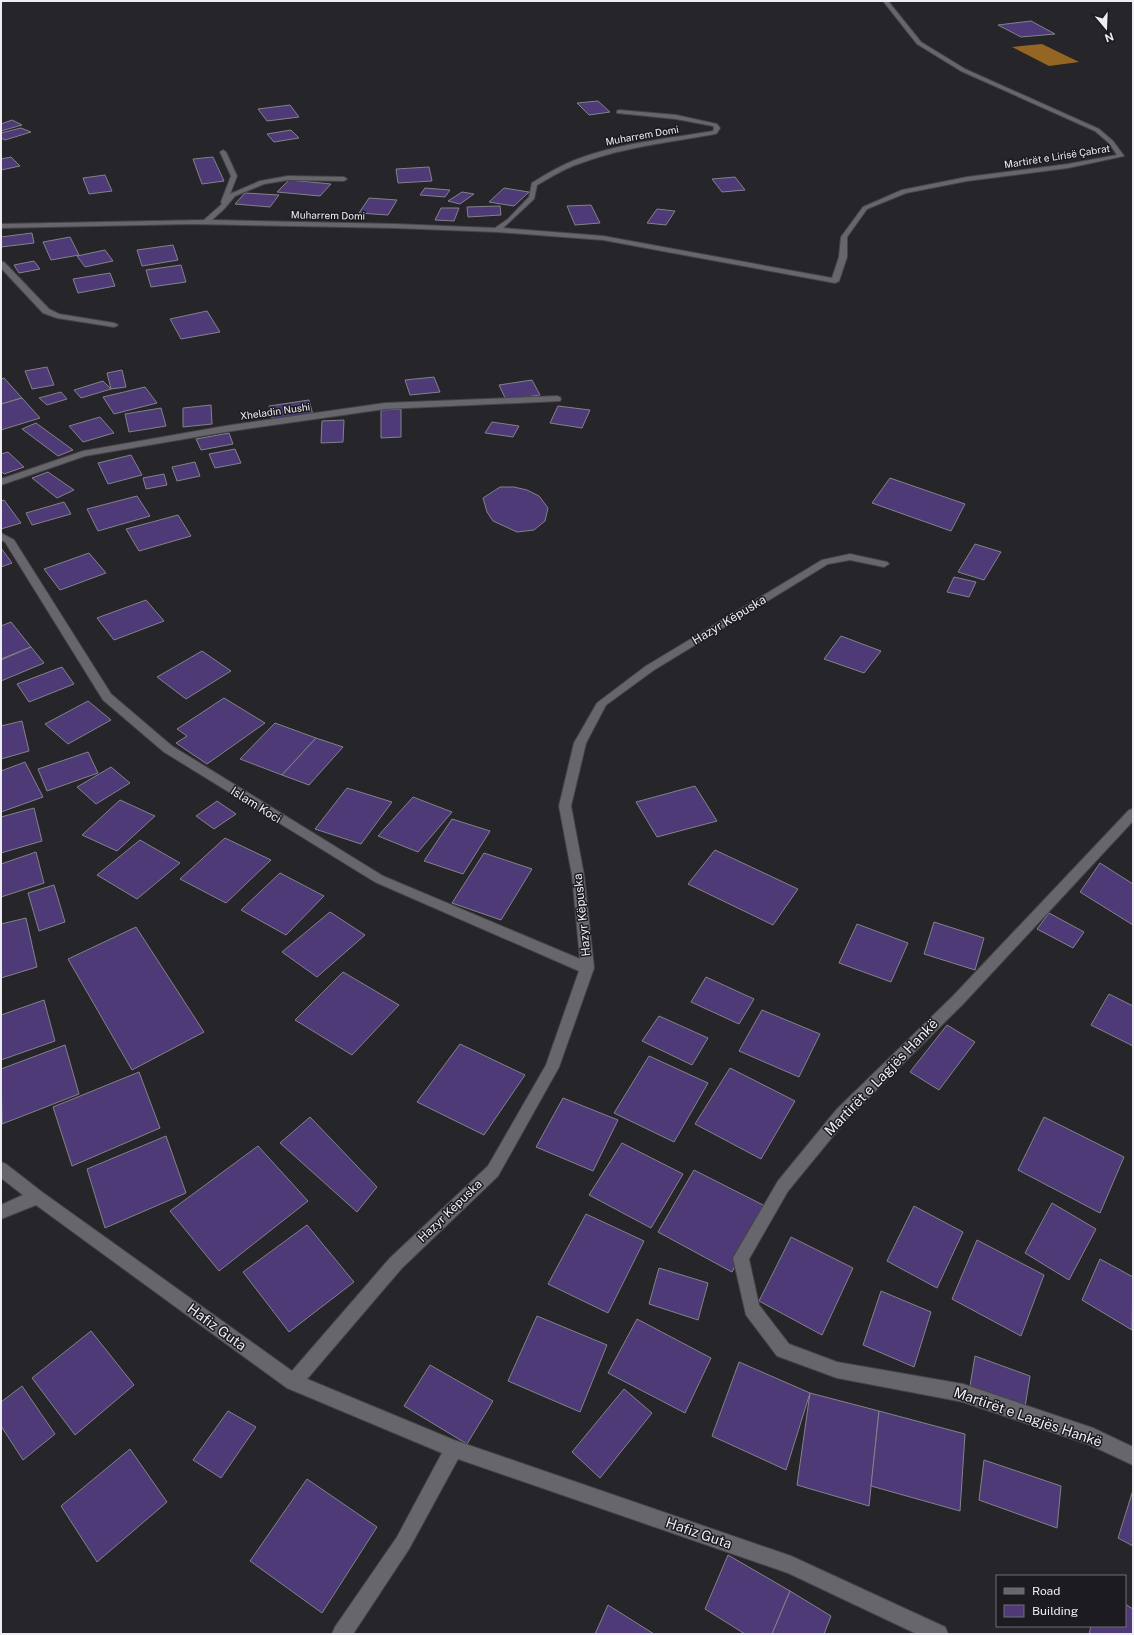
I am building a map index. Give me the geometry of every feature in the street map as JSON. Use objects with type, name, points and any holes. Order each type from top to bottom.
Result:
[{"type":"street","name":"Martirët e Lirisë Çabrat","points":[[812,278],[835,281],[843,257],[844,237],[865,208],[904,191],[968,178],[1068,166],[1121,156],[1111,142],[1097,130],[963,70],[919,44],[885,1]]},
{"type":"street","name":"Muharrem Domi","points":[[497,230],[510,220],[532,198],[534,184],[554,171],[591,155],[611,150],[714,132],[718,128],[715,124],[697,120],[619,112]]},
{"type":"street","points":[[222,208],[234,176],[223,152]]},
{"type":"street","points":[[206,222],[222,208],[233,195],[262,182],[288,178],[344,179]]},
{"type":"street","name":"Muharrem Domi","points":[[1,226],[206,222],[497,230],[603,238],[812,278]]},
{"type":"street","points":[[1,264],[46,311],[57,316],[114,325]]},
{"type":"street","name":"Xheladin Nushi","points":[[1,482],[83,454],[224,429],[385,406],[557,398]]},
{"type":"street","name":"Islam Koci","points":[[5,538],[107,697],[168,749],[379,879],[587,968]]},
{"type":"street","name":"Hazyr Këpuska","points":[[293,1382],[396,1263],[492,1171],[552,1067],[587,968],[578,875],[565,806],[580,743],[602,703],[650,668],[825,562],[850,557],[884,564]]},
{"type":"street","name":"Martirët e Lagjës Hankë","points":[[1133,813],[958,1000],[842,1114],[783,1186],[741,1258],[752,1309],[783,1350],[837,1370],[963,1393],[1093,1437],[1133,1456]]},
{"type":"street","name":"Hafiz Guta","points":[[1,1169],[37,1197],[293,1382],[454,1450],[791,1565],[938,1634]]},
{"type":"street","points":[[1,1212],[37,1197]]},
{"type":"street","points":[[342,1634],[403,1543],[454,1450]]},
{"type":"shaded area","points":[[1042,44],[1079,62],[1049,66],[1012,47]]},
{"type":"building","points":[[1031,21],[1055,34],[1021,37],[998,25]]},
{"type":"building","points":[[598,101],[610,112],[589,115],[577,103]]},
{"type":"building","points":[[290,105],[299,117],[267,121],[258,109]]},
{"type":"building","points":[[12,120],[22,125],[1,131],[1,124]]},
{"type":"building","points":[[21,128],[31,132],[5,140],[1,138],[1,133]]},
{"type":"building","points":[[291,130],[299,138],[274,142],[267,134]]},
{"type":"building","points":[[11,157],[20,166],[1,170],[1,159]]},
{"type":"building","points":[[213,157],[224,181],[202,184],[193,159]]},
{"type":"building","points":[[429,167],[432,181],[398,183],[396,169]]},
{"type":"building","points":[[105,175],[112,191],[89,194],[83,178]]},
{"type":"building","points":[[735,177],[745,190],[722,192],[712,179]]},
{"type":"building","points":[[289,180],[331,184],[320,196],[277,192]]},
{"type":"building","points":[[425,188],[450,190],[445,197],[420,195]]},
{"type":"building","points":[[504,188],[529,192],[514,206],[489,202]]},
{"type":"building","points":[[462,192],[474,194],[460,204],[448,201]]},
{"type":"building","points":[[245,193],[279,195],[270,207],[235,204]]},
{"type":"building","points":[[369,198],[397,200],[388,215],[359,213]]},
{"type":"building","points":[[591,205],[600,223],[575,225],[567,206]]},
{"type":"building","points":[[500,206],[501,215],[468,217],[467,207]]},
{"type":"building","points":[[441,208],[459,208],[454,221],[435,220]]},
{"type":"building","points":[[657,209],[675,211],[666,225],[647,223]]},
{"type":"building","points":[[32,233],[34,243],[1,247],[1,237]]},
{"type":"building","points":[[70,237],[79,255],[51,260],[43,242]]},
{"type":"building","points":[[173,245],[178,260],[142,266],[137,250]]},
{"type":"building","points":[[105,250],[113,261],[85,267],[77,256]]},
{"type":"building","points":[[34,261],[40,269],[19,273],[14,265]]},
{"type":"building","points":[[181,265],[186,282],[151,287],[146,270]]},
{"type":"building","points":[[110,273],[115,286],[78,293],[73,279]]},
{"type":"building","points":[[207,311],[220,332],[181,339],[170,319]]},
{"type":"building","points":[[47,367],[54,385],[32,389],[25,371]]},
{"type":"building","points":[[122,370],[126,387],[111,389],[107,373]]},
{"type":"building","points":[[434,377],[440,392],[410,395],[405,380]]},
{"type":"building","points":[[4,378],[22,398],[1,404],[1,379]]},
{"type":"building","points":[[532,380],[540,395],[506,400],[499,385]]},
{"type":"building","points":[[103,381],[111,389],[81,398],[74,390]]},
{"type":"building","points":[[145,387],[157,403],[114,414],[103,397]]},
{"type":"building","points":[[61,392],[67,399],[47,405],[39,398]]},
{"type":"building","points":[[22,398],[40,418],[1,430],[1,404]]},
{"type":"building","points":[[309,400],[313,415],[273,421],[269,406]]},
{"type":"building","points":[[211,405],[212,424],[183,427],[183,408]]},
{"type":"building","points":[[558,406],[590,410],[582,428],[550,423]]},
{"type":"building","points":[[161,408],[166,426],[129,432],[125,414]]},
{"type":"building","points":[[401,409],[401,437],[381,438],[381,410]]},
{"type":"building","points":[[100,417],[114,433],[83,442],[69,426]]},
{"type":"building","points":[[344,420],[343,442],[321,443],[322,421]]},
{"type":"building","points":[[492,422],[519,426],[513,437],[485,433]]},
{"type":"building","points":[[36,423],[73,450],[58,456],[22,429]]},
{"type":"building","points":[[229,433],[233,444],[201,450],[196,439]]},
{"type":"building","points":[[235,449],[241,463],[215,468],[209,454]]},
{"type":"building","points":[[8,452],[24,467],[4,474],[1,471],[1,454]]},
{"type":"building","points":[[131,455],[142,475],[108,484],[98,463]]},
{"type":"building","points":[[195,462],[200,476],[177,481],[172,467]]},
{"type":"building","points":[[48,472],[74,490],[57,498],[32,478]]},
{"type":"building","points":[[164,474],[167,485],[146,489],[143,478]]},
{"type":"building","points":[[890,478],[965,504],[951,531],[872,503]]},
{"type":"building","points":[[500,487],[514,487],[527,490],[539,496],[548,508],[545,521],[534,530],[517,532],[493,521],[487,512],[483,498]]},
{"type":"building","points":[[137,496],[150,516],[98,531],[87,509]]},
{"type":"building","points":[[4,500],[21,523],[1,529],[1,501]]},
{"type":"building","points":[[64,502],[71,514],[32,525],[26,513]]},
{"type":"building","points":[[178,515],[191,536],[139,551],[126,529]]},
{"type":"building","points":[[975,544],[1001,552],[984,580],[958,572]]},
{"type":"building","points":[[1,548],[12,563],[1,567]]},
{"type":"building","points":[[89,553],[106,573],[60,590],[44,569]]},
{"type":"building","points":[[954,577],[976,582],[969,597],[947,592]]},
{"type":"building","points":[[146,600],[164,621],[114,640],[97,618]]},
{"type":"building","points":[[11,622],[31,647],[1,659],[1,626]]},
{"type":"building","points":[[841,636],[881,651],[864,673],[824,659]]},
{"type":"building","points":[[31,647],[44,663],[1,681],[1,660]]},
{"type":"building","points":[[202,651],[231,671],[186,699],[157,677]]},
{"type":"building","points":[[62,667],[74,684],[29,702],[17,684]]},
{"type":"building","points":[[224,698],[265,723],[207,764],[176,743],[187,736],[177,729]]},
{"type":"building","points":[[88,701],[111,720],[68,744],[45,724]]},
{"type":"building","points":[[22,721],[29,751],[1,759],[1,726]]},
{"type":"building","points":[[275,723],[316,738],[282,775],[240,759]]},
{"type":"building","points":[[316,738],[343,747],[309,785],[282,775]]},
{"type":"building","points":[[88,752],[98,773],[47,791],[38,769]]},
{"type":"building","points":[[25,762],[43,797],[1,812],[1,771]]},
{"type":"building","points":[[111,767],[130,783],[96,804],[77,787]]},
{"type":"building","points":[[695,786],[717,821],[657,837],[636,802]]},
{"type":"building","points":[[347,788],[392,802],[361,844],[315,829]]},
{"type":"building","points":[[413,797],[452,812],[418,852],[378,836]]},
{"type":"building","points":[[120,800],[155,816],[117,851],[82,835]]},
{"type":"building","points":[[217,801],[236,814],[214,829],[196,816]]},
{"type":"building","points":[[34,808],[42,841],[1,853],[1,817]]},
{"type":"building","points":[[452,819],[490,831],[463,874],[424,861]]},
{"type":"building","points":[[225,838],[271,860],[226,903],[180,879]]},
{"type":"building","points":[[140,840],[180,863],[137,899],[97,875]]},
{"type":"building","points":[[715,850],[798,889],[773,925],[688,884]]},
{"type":"building","points":[[36,852],[44,883],[1,897],[1,864]]},
{"type":"building","points":[[484,853],[532,869],[501,920],[452,903]]},
{"type":"building","points":[[1100,863],[1133,884],[1133,925],[1080,892]]},
{"type":"building","points":[[280,873],[324,896],[286,935],[241,910]]},
{"type":"building","points":[[54,885],[65,922],[39,931],[28,893]]},
{"type":"building","points":[[330,912],[365,935],[317,977],[282,952]]},
{"type":"building","points":[[1049,913],[1084,932],[1073,948],[1037,929]]},
{"type":"building","points":[[26,918],[37,967],[1,978],[1,924]]},
{"type":"building","points":[[934,922],[984,938],[975,970],[924,954]]},
{"type":"building","points":[[857,924],[908,943],[891,982],[839,963]]},
{"type":"building","points":[[136,927],[204,1032],[132,1070],[68,959]]},
{"type":"building","points":[[343,972],[399,1005],[352,1055],[295,1020]]},
{"type":"building","points":[[706,977],[754,999],[739,1024],[691,1002]]},
{"type":"building","points":[[1109,994],[1133,1006],[1133,1046],[1091,1025]]},
{"type":"building","points":[[44,1000],[55,1041],[1,1060],[1,1015]]},
{"type":"building","points":[[762,1010],[820,1034],[799,1077],[739,1051]]},
{"type":"building","points":[[659,1016],[708,1038],[692,1065],[642,1041]]},
{"type":"building","points":[[947,1025],[975,1042],[939,1090],[910,1072]]},
{"type":"building","points":[[460,1044],[525,1075],[484,1135],[417,1102]]},
{"type":"building","points":[[65,1045],[79,1094],[2,1124],[1,1069]]},
{"type":"building","points":[[649,1056],[708,1083],[674,1142],[614,1113]]},
{"type":"building","points":[[730,1068],[795,1101],[761,1159],[695,1124]]},
{"type":"building","points":[[139,1072],[160,1128],[72,1166],[53,1107]]},
{"type":"building","points":[[563,1098],[618,1120],[593,1171],[536,1147]]},
{"type":"building","points":[[310,1117],[377,1187],[357,1212],[280,1143]]},
{"type":"building","points":[[1044,1117],[1124,1157],[1100,1213],[1018,1170]]},
{"type":"building","points":[[166,1136],[186,1193],[105,1228],[87,1169]]},
{"type":"building","points":[[622,1143],[683,1174],[651,1228],[589,1195]]},
{"type":"building","points":[[258,1146],[308,1201],[219,1271],[170,1211]]},
{"type":"building","points":[[694,1170],[767,1207],[732,1272],[658,1232]]},
{"type":"building","points":[[1052,1203],[1096,1229],[1069,1280],[1025,1253]]},
{"type":"building","points":[[914,1206],[963,1232],[937,1288],[887,1261]]},
{"type":"building","points":[[586,1214],[644,1241],[608,1313],[548,1284]]},
{"type":"building","points":[[307,1225],[354,1282],[289,1332],[243,1272]]},
{"type":"building","points":[[791,1237],[853,1268],[822,1335],[759,1301]]},
{"type":"building","points":[[977,1240],[1044,1275],[1021,1336],[952,1299]]},
{"type":"building","points":[[1100,1259],[1133,1277],[1132,1330],[1082,1300]]},
{"type":"building","points":[[659,1268],[708,1283],[698,1320],[649,1304]]},
{"type":"building","points":[[881,1291],[931,1312],[914,1367],[863,1345]]},
{"type":"building","points":[[537,1316],[607,1345],[580,1412],[508,1381]]},
{"type":"building","points":[[637,1319],[711,1358],[685,1413],[608,1373]]},
{"type":"building","points":[[91,1331],[134,1385],[75,1435],[32,1378]]},
{"type":"building","points":[[975,1356],[1030,1376],[1025,1407],[970,1386]]},
{"type":"building","points":[[739,1362],[810,1393],[786,1470],[712,1436]]},
{"type":"building","points":[[430,1365],[493,1401],[467,1444],[404,1406]]},
{"type":"building","points":[[22,1386],[55,1434],[23,1460],[1,1426],[1,1402]]},
{"type":"building","points":[[624,1389],[652,1413],[600,1478],[572,1452]]},
{"type":"building","points":[[810,1393],[879,1411],[869,1506],[797,1485]]},
{"type":"building","points":[[228,1411],[256,1427],[221,1478],[193,1460]]},
{"type":"building","points":[[879,1411],[965,1434],[960,1511],[871,1486]]},
{"type":"building","points":[[130,1449],[167,1502],[97,1562],[61,1506]]},
{"type":"building","points":[[984,1460],[1061,1486],[1057,1528],[979,1500]]},
{"type":"building","points":[[307,1479],[377,1527],[322,1613],[250,1561]]},
{"type":"building","points":[[1133,1490],[1133,1546],[1118,1538]]},
{"type":"building","points":[[728,1555],[790,1591],[772,1634],[745,1634],[705,1609]]},
{"type":"building","points":[[790,1591],[831,1616],[824,1634],[772,1634]]},
{"type":"building","points":[[608,1605],[654,1634],[595,1634]]},
{"type":"building","points":[[1126,1605],[1133,1609],[1133,1634],[1089,1634],[1091,1627],[1126,1627]]}]
